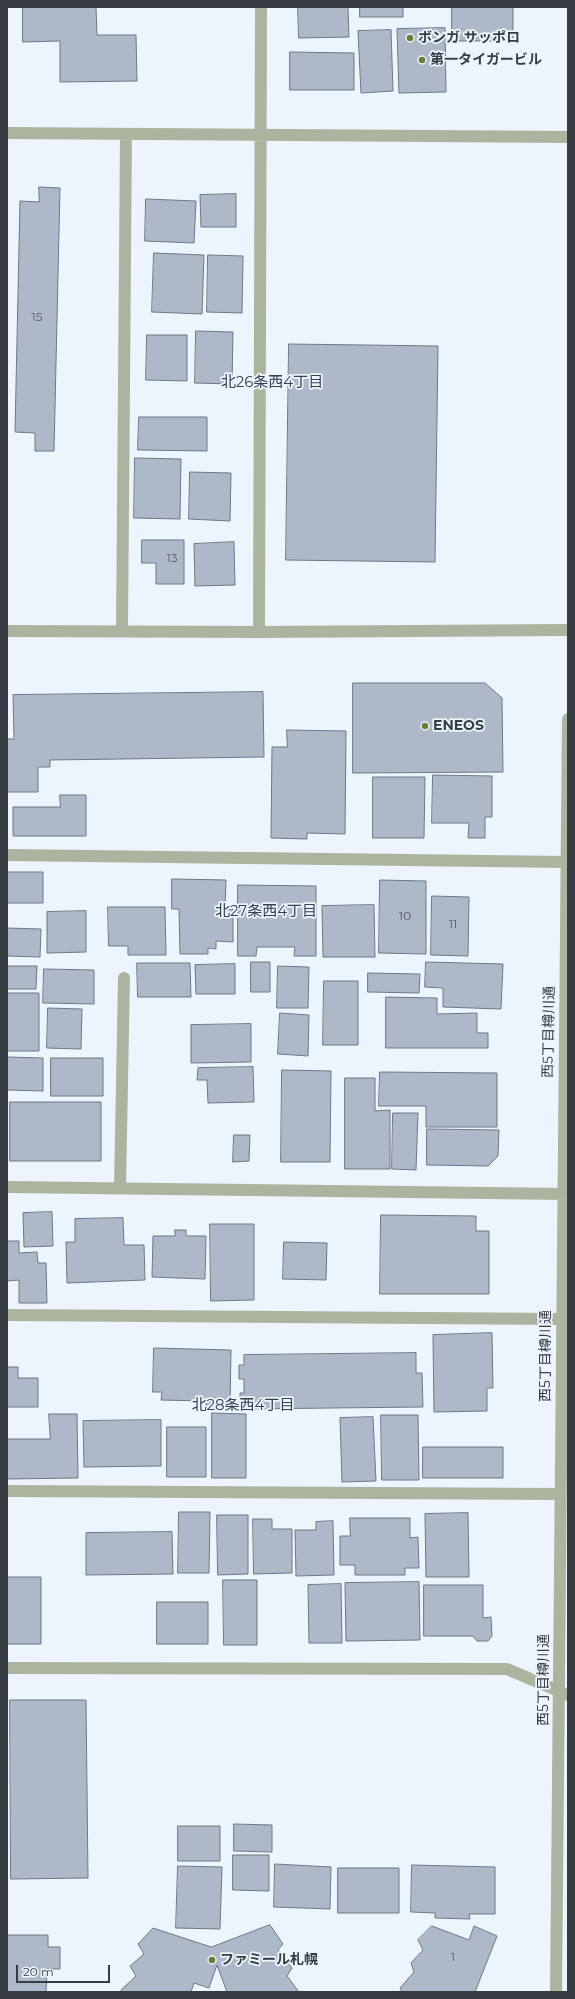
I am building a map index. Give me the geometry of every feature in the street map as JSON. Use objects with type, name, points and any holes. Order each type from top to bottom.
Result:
[{"type":"street","points":[[258,632],[261,7]]},
{"type":"street","points":[[7,132],[568,138]]},
{"type":"street","points":[[122,630],[126,134]]},
{"type":"street","points":[[7,631],[122,630],[258,632],[568,630]]},
{"type":"street","name":"西5丁目樽川通","points":[[556,1992],[562,1973],[563,1693],[560,1494],[565,1391],[561,1319],[565,1194],[568,719]]},
{"type":"street","points":[[7,855],[566,862]]},
{"type":"street","points":[[120,1188],[124,978]]},
{"type":"street","points":[[7,1187],[565,1194]]},
{"type":"street","points":[[7,1315],[561,1319]]},
{"type":"street","points":[[7,1491],[560,1494]]},
{"type":"street","points":[[7,1668],[507,1669],[563,1693]]},
{"type":"building","points":[[23,7],[96,7],[97,35],[136,35],[137,81],[60,82],[60,41],[23,42]]},
{"type":"building","points":[[298,7],[348,7],[349,37],[299,38]]},
{"type":"building","points":[[360,7],[403,7],[403,17],[360,17]]},
{"type":"building","points":[[452,7],[513,7],[513,41],[452,41]]},
{"type":"building","name":"第一タイガービル","points":[[445,28],[446,92],[399,93],[397,29]]},
{"type":"building","points":[[391,30],[393,91],[361,93],[358,31]]},
{"type":"building","points":[[290,52],[354,53],[354,90],[290,90]]},
{"type":"building","points":[[39,187],[60,188],[54,451],[35,451],[35,433],[15,432],[20,201],[39,202]]},
{"type":"building","points":[[236,194],[236,227],[201,227],[200,195]]},
{"type":"building","points":[[146,199],[196,201],[194,243],[145,241]]},
{"type":"building","points":[[154,253],[204,255],[202,314],[152,312]]},
{"type":"building","points":[[208,255],[243,256],[242,313],[207,312]]},
{"type":"building","points":[[196,331],[233,332],[232,384],[195,383]]},
{"type":"building","points":[[147,335],[187,335],[187,381],[146,380]]},
{"type":"building","points":[[289,344],[438,346],[435,562],[286,560]]},
{"type":"building","points":[[139,417],[207,417],[207,451],[138,450]]},
{"type":"building","points":[[135,458],[181,459],[180,519],[134,518]]},
{"type":"building","points":[[190,472],[231,473],[230,521],[189,519]]},
{"type":"building","points":[[142,540],[184,540],[184,584],[156,584],[156,563],[142,563]]},
{"type":"building","points":[[234,542],[235,585],[195,586],[194,544]]},
{"type":"building","points":[[353,683],[485,683],[502,698],[503,772],[353,773]]},
{"type":"building","points":[[263,692],[264,757],[50,760],[50,767],[38,767],[38,792],[7,792],[7,739],[14,739],[13,695]]},
{"type":"building","points":[[287,730],[346,731],[345,834],[307,833],[307,839],[271,838],[272,747],[287,747]]},
{"type":"building","points":[[433,775],[492,776],[492,817],[485,817],[485,838],[468,838],[469,823],[432,823]]},
{"type":"building","points":[[373,777],[425,777],[424,838],[373,838]]},
{"type":"building","points":[[60,795],[86,795],[86,836],[13,836],[13,807],[60,807]]},
{"type":"building","points":[[7,872],[43,872],[43,903],[7,903]]},
{"type":"building","points":[[172,879],[226,880],[225,909],[233,909],[233,942],[216,941],[216,949],[208,948],[208,954],[180,954],[179,909],[172,909]]},
{"type":"building","points":[[380,880],[426,881],[426,954],[379,953]]},
{"type":"building","points":[[238,885],[316,886],[316,956],[294,956],[295,947],[257,947],[256,956],[238,956]]},
{"type":"building","points":[[432,896],[469,897],[468,956],[431,955]]},
{"type":"building","points":[[374,905],[375,957],[323,957],[322,906]]},
{"type":"building","points":[[108,907],[165,907],[166,955],[128,955],[128,946],[109,946]]},
{"type":"building","points":[[86,911],[86,952],[47,953],[47,912]]},
{"type":"building","points":[[7,928],[41,929],[40,957],[7,956]]},
{"type":"building","points":[[251,962],[270,962],[270,992],[251,992]]},
{"type":"building","points":[[426,962],[503,964],[501,1009],[443,1007],[443,988],[425,987]]},
{"type":"building","points":[[137,963],[190,963],[191,997],[138,997]]},
{"type":"building","points":[[235,964],[235,994],[196,994],[195,965]]},
{"type":"building","points":[[7,966],[37,966],[36,989],[7,989]]},
{"type":"building","points":[[278,966],[309,967],[308,1008],[277,1008]]},
{"type":"building","points":[[44,969],[94,970],[94,1004],[43,1003]]},
{"type":"building","points":[[368,973],[420,974],[419,993],[368,992]]},
{"type":"building","points":[[324,981],[358,981],[358,1045],[323,1045]]},
{"type":"building","points":[[7,993],[39,993],[39,1051],[7,1051]]},
{"type":"building","points":[[386,997],[437,998],[437,1014],[477,1013],[477,1033],[488,1033],[488,1048],[386,1048]]},
{"type":"building","points":[[48,1008],[82,1009],[81,1049],[47,1048]]},
{"type":"building","points":[[280,1013],[309,1015],[308,1056],[278,1054]]},
{"type":"building","points":[[251,1024],[251,1062],[191,1063],[191,1025]]},
{"type":"building","points":[[7,1057],[43,1058],[43,1091],[7,1090]]},
{"type":"building","points":[[51,1058],[103,1058],[103,1096],[51,1096]]},
{"type":"building","points":[[253,1067],[254,1102],[208,1103],[207,1080],[197,1080],[198,1068]]},
{"type":"building","points":[[282,1070],[331,1071],[330,1162],[281,1162]]},
{"type":"building","points":[[380,1072],[497,1073],[497,1127],[426,1127],[426,1106],[379,1106]]},
{"type":"building","points":[[345,1078],[375,1078],[375,1111],[390,1110],[390,1169],[345,1169]]},
{"type":"building","points":[[10,1102],[101,1102],[101,1161],[10,1161]]},
{"type":"building","points":[[393,1113],[418,1113],[416,1170],[392,1169]]},
{"type":"building","points":[[427,1129],[499,1130],[498,1156],[488,1166],[427,1165]]},
{"type":"building","points":[[234,1135],[250,1135],[249,1161],[233,1162]]},
{"type":"building","points":[[52,1212],[53,1246],[24,1247],[23,1213]]},
{"type":"building","points":[[381,1215],[476,1216],[476,1231],[489,1231],[489,1294],[380,1294]]},
{"type":"building","points":[[123,1218],[124,1245],[144,1245],[145,1280],[67,1283],[66,1242],[75,1242],[75,1219]]},
{"type":"building","points":[[210,1224],[254,1224],[254,1300],[211,1301]]},
{"type":"building","points":[[175,1230],[186,1230],[186,1236],[206,1236],[205,1279],[152,1277],[153,1236],[175,1236]]},
{"type":"building","points":[[7,1241],[19,1241],[19,1253],[37,1252],[38,1263],[46,1263],[47,1303],[19,1303],[19,1280],[7,1281]]},
{"type":"building","points":[[284,1242],[327,1243],[326,1280],[283,1279]]},
{"type":"building","points":[[492,1333],[493,1388],[487,1388],[487,1411],[434,1412],[433,1335]]},
{"type":"building","points":[[154,1348],[231,1350],[230,1407],[206,1407],[206,1401],[161,1400],[162,1392],[153,1392]]},
{"type":"building","points":[[416,1353],[416,1373],[422,1373],[423,1407],[240,1409],[240,1393],[244,1393],[244,1379],[239,1379],[239,1365],[244,1365],[244,1355]]},
{"type":"building","points":[[7,1367],[18,1367],[18,1378],[38,1378],[38,1407],[7,1407]]},
{"type":"building","points":[[212,1413],[246,1414],[246,1478],[212,1478]]},
{"type":"building","points":[[49,1414],[77,1414],[78,1478],[7,1479],[7,1439],[50,1439]]},
{"type":"building","points":[[381,1415],[418,1415],[419,1480],[382,1480]]},
{"type":"building","points":[[373,1417],[376,1481],[342,1482],[340,1418]]},
{"type":"building","points":[[161,1420],[161,1466],[84,1467],[83,1421]]},
{"type":"building","points":[[167,1427],[206,1427],[206,1477],[167,1477]]},
{"type":"building","points":[[423,1447],[503,1447],[503,1478],[423,1478]]},
{"type":"building","points":[[179,1512],[210,1512],[209,1573],[178,1573]]},
{"type":"building","points":[[468,1513],[469,1577],[426,1577],[425,1514]]},
{"type":"building","points":[[217,1515],[248,1515],[248,1574],[218,1575]]},
{"type":"building","points":[[350,1518],[410,1518],[410,1538],[418,1537],[419,1568],[405,1568],[405,1575],[355,1575],[355,1565],[340,1565],[340,1536],[350,1536]]},
{"type":"building","points":[[253,1519],[272,1519],[272,1529],[292,1529],[292,1573],[254,1574]]},
{"type":"building","points":[[333,1521],[334,1575],[296,1576],[295,1530],[316,1530],[316,1522]]},
{"type":"building","points":[[172,1532],[173,1574],[86,1575],[86,1533]]},
{"type":"building","points":[[7,1577],[41,1577],[41,1644],[7,1644]]},
{"type":"building","points":[[223,1580],[257,1580],[257,1645],[224,1645]]},
{"type":"building","points":[[419,1582],[420,1640],[346,1641],[345,1583]]},
{"type":"building","points":[[341,1584],[342,1643],[309,1643],[308,1585]]},
{"type":"building","points":[[424,1585],[483,1585],[483,1618],[491,1617],[492,1636],[488,1641],[477,1641],[473,1636],[424,1636]]},
{"type":"building","points":[[157,1602],[208,1602],[208,1644],[157,1644]]},
{"type":"building","points":[[10,1700],[86,1700],[88,1878],[11,1879]]},
{"type":"building","points":[[234,1824],[272,1825],[272,1852],[234,1851]]},
{"type":"building","points":[[178,1826],[220,1826],[220,1861],[178,1861]]},
{"type":"building","points":[[233,1855],[269,1855],[269,1891],[233,1890]]},
{"type":"building","points":[[275,1864],[331,1867],[330,1909],[274,1907]]},
{"type":"building","points":[[412,1865],[495,1867],[495,1914],[469,1914],[470,1919],[435,1918],[435,1913],[411,1912]]},
{"type":"building","points":[[178,1866],[222,1867],[220,1929],[176,1928]]},
{"type":"building","points":[[338,1868],[399,1868],[399,1913],[338,1913]]},
{"type":"building","name":"ファミール札幌","points":[[270,1925],[283,1944],[278,1950],[292,1968],[287,1976],[299,1992],[227,1992],[217,1965],[209,1988],[194,1983],[191,1992],[122,1992],[121,1990],[136,1976],[130,1966],[144,1954],[138,1944],[153,1928],[211,1947]]},
{"type":"building","points":[[432,1926],[469,1940],[474,1926],[497,1936],[475,1992],[402,1992],[400,1988],[414,1972],[411,1963],[423,1950],[418,1940]]},
{"type":"building","points":[[7,1935],[48,1935],[48,1947],[60,1947],[60,1969],[47,1969],[46,1992],[7,1992]]},
{"type":"place","name":"ボンガ サッポロ","points":[[410,38]]},
{"type":"place","name":"第一タイガービル","points":[[422,60]]},
{"type":"place","name":"ENEOS","points":[[425,726]]},
{"type":"place","name":"ファミール札幌","points":[[212,1960]]},
{"type":"district","name":"北26条西4丁目","points":[[272,383]]},
{"type":"district","name":"北27条西4丁目","points":[[266,912]]},
{"type":"district","name":"北28条西4丁目","points":[[243,1406]]}]
